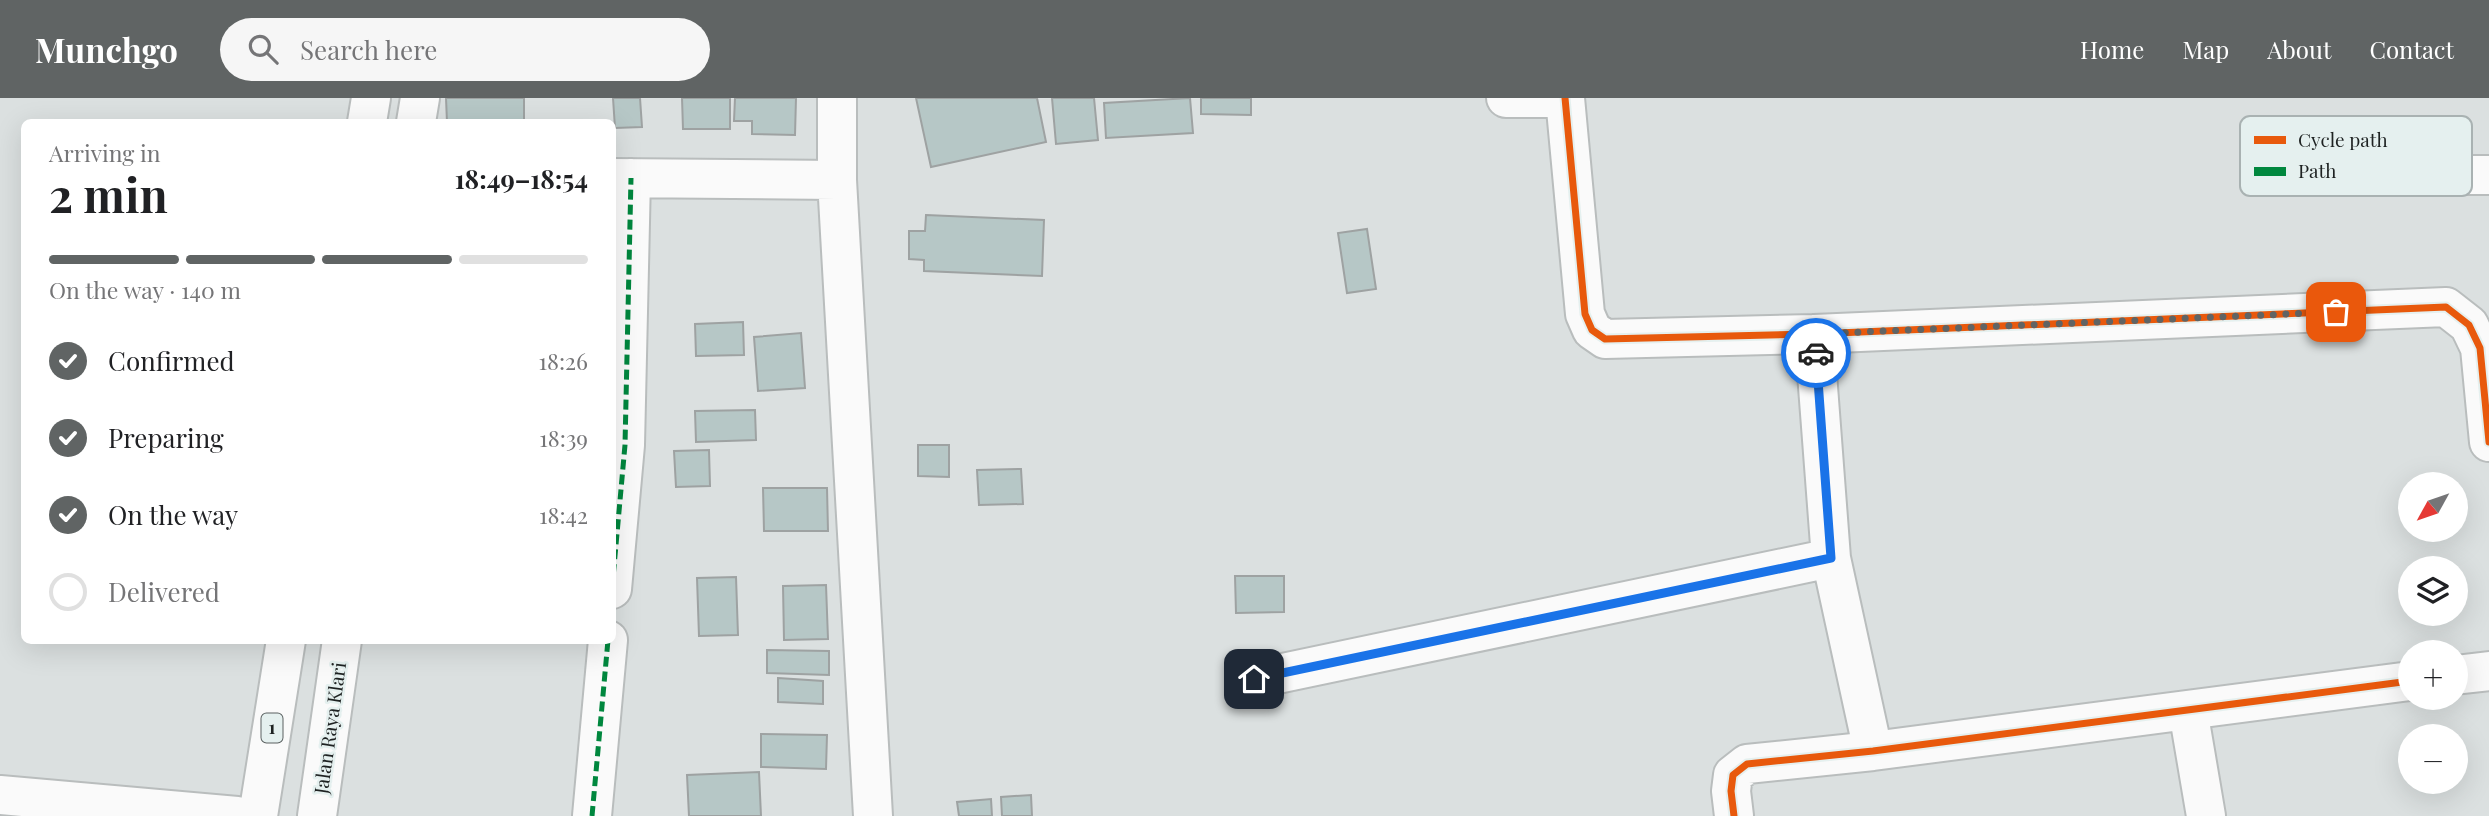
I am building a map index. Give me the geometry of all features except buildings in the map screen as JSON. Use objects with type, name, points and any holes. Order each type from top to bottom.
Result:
[{"type":"main road","points":[[368,119],[371,98]]},
{"type":"main road","points":[[416,119],[420,98]]},
{"type":"main road","points":[[837,98],[837,180],[873,816]]},
{"type":"main road","points":[[1506,98],[1565,98],[1585,314],[1592,330],[1605,339],[1814,334],[2446,307],[2469,325],[2480,348],[2489,442]]},
{"type":"main road","points":[[616,545],[625,445],[622,178],[837,180]]},
{"type":"main road","points":[[1814,334],[1831,558],[1873,751]]},
{"type":"main road","points":[[1254,679],[1831,558]]},
{"type":"main road","name":"1","points":[[258,816],[285,644]]},
{"type":"main road","name":"Jalan Raya Klari","points":[[317,816],[341,644]]},
{"type":"main road","points":[[592,816],[608,644]]},
{"type":"main road","points":[[2468,673],[2489,671]]},
{"type":"main road","points":[[1734,816],[1731,792],[1733,775],[1747,764],[1873,751],[2398,683]]},
{"type":"main road","points":[[2188,710],[2206,816]]},
{"type":"main road","points":[[0,795],[237,816]]},
{"type":"marked path","points":[[616,545],[625,445],[631,178]]},
{"type":"marked path","points":[[592,816],[608,644]]},
{"type":"cycle path","points":[[1565,98],[1585,314],[1592,330],[1605,339],[1814,334],[2446,307],[2469,325],[2480,348],[2489,442]]},
{"type":"cycle path","points":[[1734,816],[1731,791],[1733,775],[1747,764],[1873,751],[2398,683]]},
{"type":"way so far","points":[[1816,353],[1814,334],[2336,312]]},
{"type":"route","points":[[1254,679],[1831,558],[1816,353]]}]
